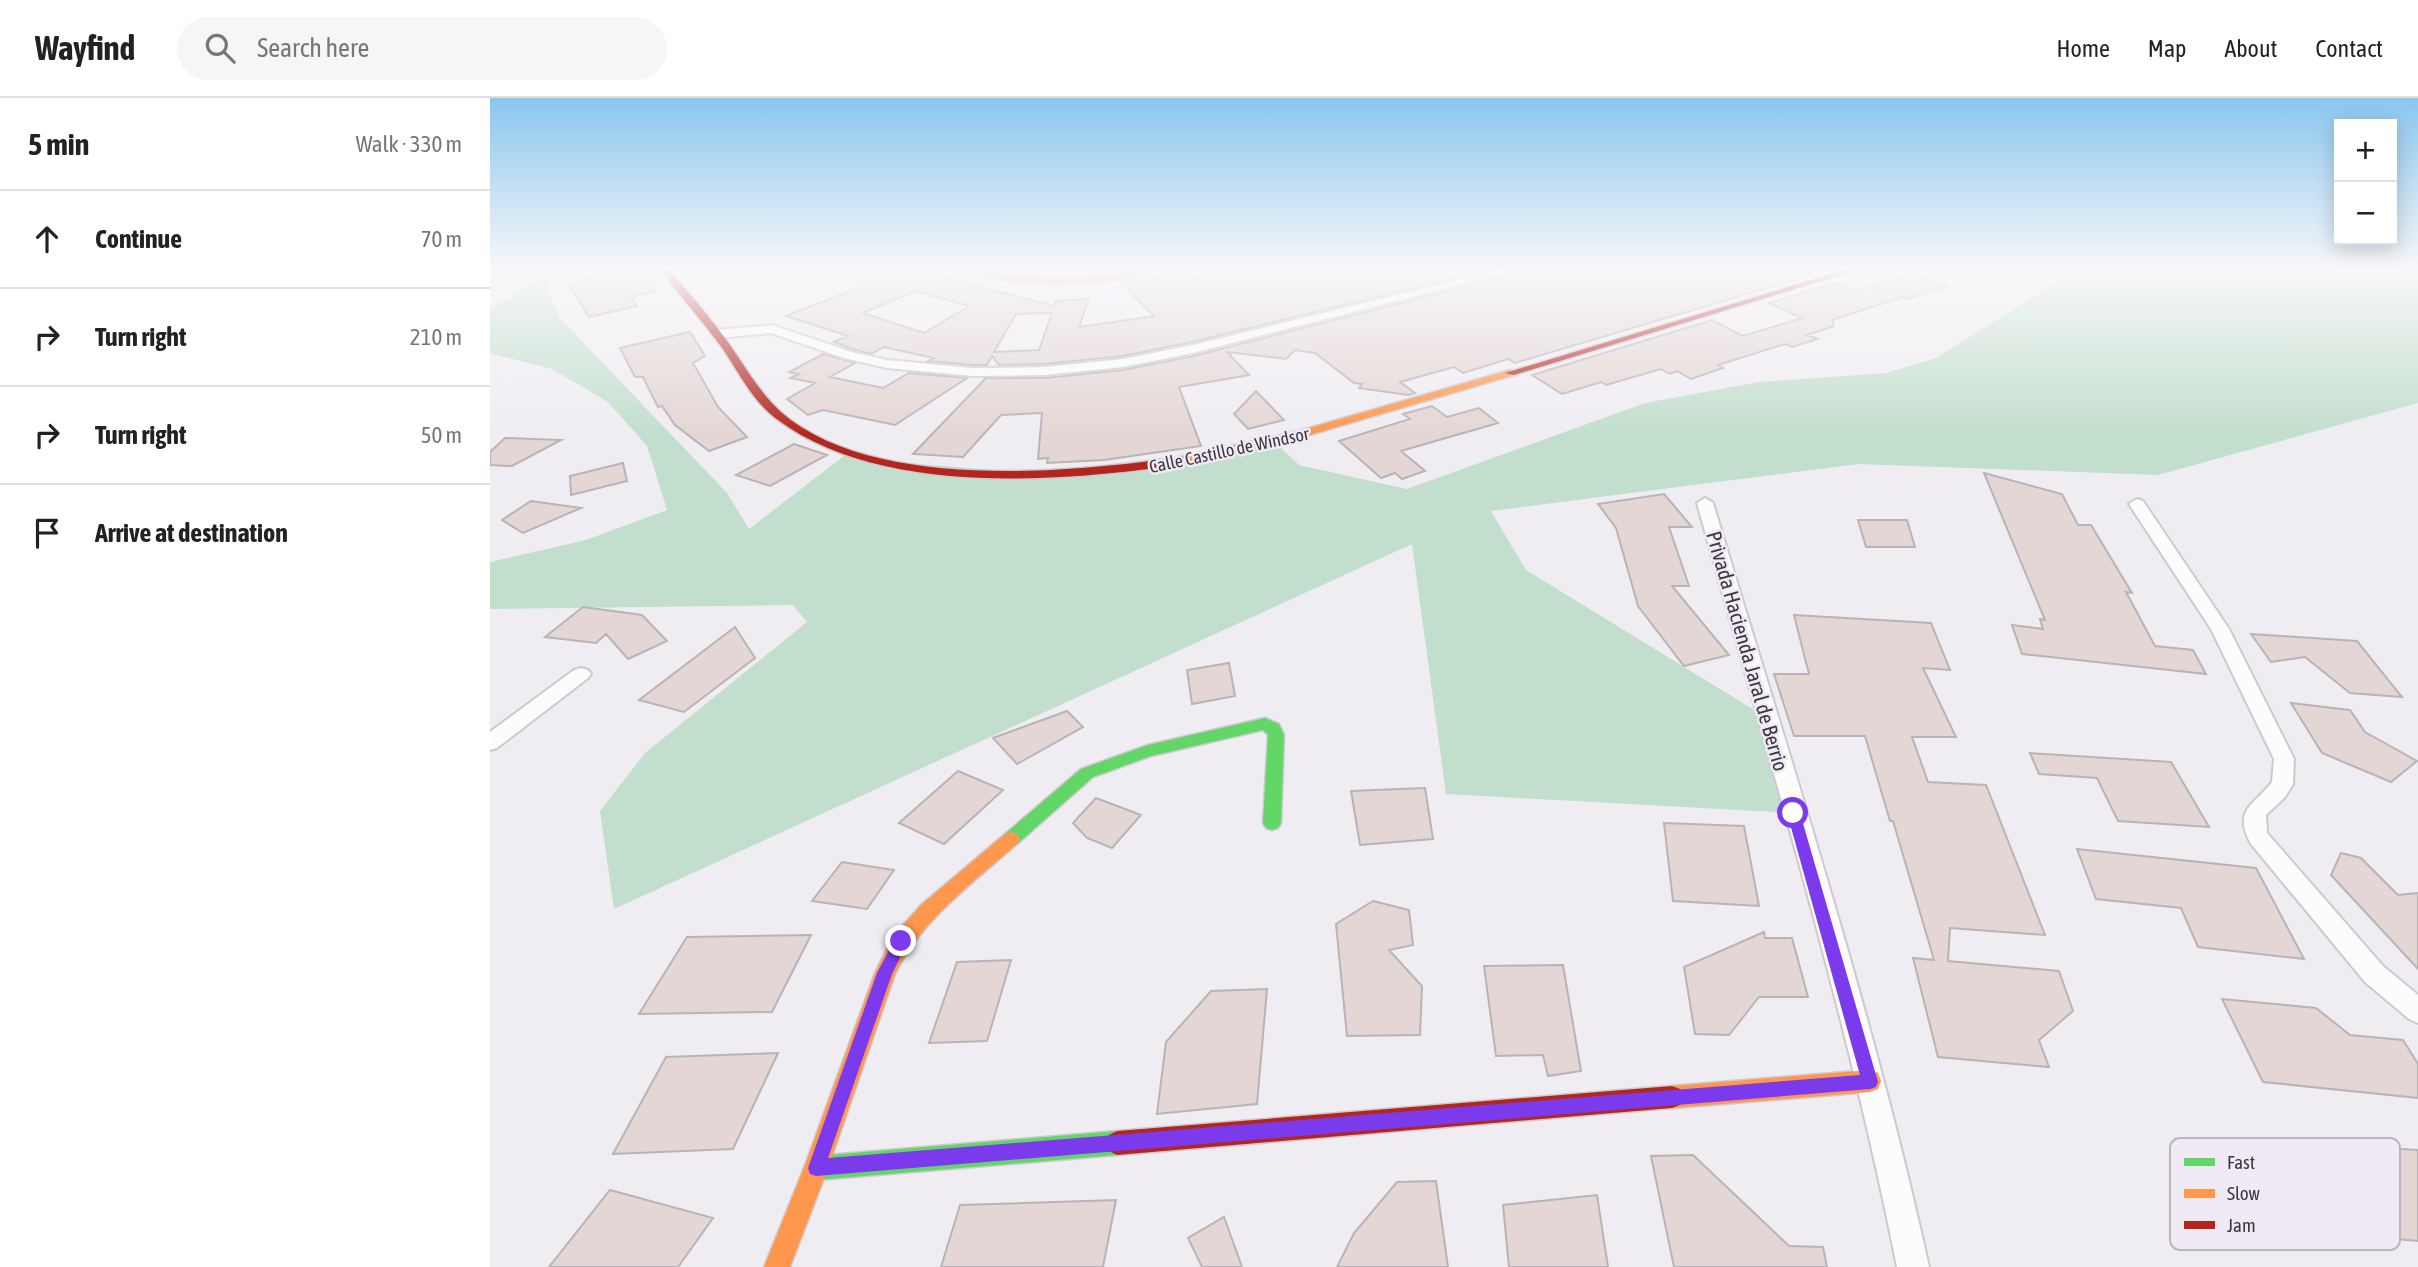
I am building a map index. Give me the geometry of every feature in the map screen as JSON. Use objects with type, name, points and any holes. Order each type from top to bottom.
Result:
[{"type":"street","name":"Calle Castillo de Windsor","points":[[709,325],[775,411],[792,426],[849,452],[887,462],[962,472],[1089,472],[1192,461],[1293,438],[1671,325]]},
{"type":"street","points":[[717,334],[772,329],[848,355],[913,368],[996,373],[1123,363],[1292,325]]},
{"type":"street","name":"Privada Hacienda Jaral de Berrio","points":[[1705,503],[1769,719],[1870,1082],[1913,1267]]},
{"type":"street","points":[[2137,504],[2220,629],[2284,758],[2287,774],[2282,787],[2257,810],[2253,825],[2263,845],[2374,974],[2418,1011]]},
{"type":"street","points":[[490,743],[581,674]]},
{"type":"street","points":[[777,1267],[816,1168],[885,973],[901,941],[928,911],[1087,773],[1112,761],[1140,753],[1265,724],[1273,729],[1276,736],[1272,823]]},
{"type":"street","points":[[816,1168],[1870,1082]]},
{"type":"green space","points":[[490,325],[566,325],[727,493],[749,529],[849,452],[887,462],[1052,474],[1276,443],[1299,465],[1407,489],[1645,403],[1759,382],[1886,373],[1936,358],[1989,325],[2418,325],[2418,403],[2158,475],[1859,464],[1491,511],[1526,570],[1769,719],[1793,813],[1446,794],[1412,544],[614,909],[600,811],[645,753],[807,622],[793,605],[490,609],[490,562],[586,540],[667,510],[647,446],[608,402],[552,369],[490,353]]},
{"type":"building","points":[[813,325],[898,325],[924,333],[938,325],[1010,325],[994,352],[1039,350],[1048,325],[1080,325],[1079,327],[1096,325],[1264,325],[1123,356],[1045,364],[999,365],[992,356],[987,365],[928,361],[934,358],[884,347],[871,354],[834,342],[848,336]]},
{"type":"building","points":[[1317,325],[1644,325],[1515,363],[1508,359],[1463,373],[1454,367],[1400,382],[1415,393],[1408,395],[1359,388],[1362,384],[1354,383],[1315,353],[1295,350],[1286,359],[1227,352],[1249,375],[1179,387],[1201,446],[1104,460],[1047,463],[1048,458],[1038,459],[1042,413],[1001,415],[963,457],[913,454],[986,378],[1045,378],[1123,370],[1194,356]]},
{"type":"building","points":[[1697,325],[1721,325],[1743,336],[1781,325],[1834,326],[1807,335],[1818,339],[1792,347],[1785,344],[1718,365],[1723,368],[1691,379],[1677,371],[1670,374],[1661,369],[1562,394],[1532,375]]},
{"type":"building","points":[[690,332],[705,356],[693,363],[718,407],[747,437],[709,451],[675,425],[662,406],[658,407],[643,377],[635,377],[620,348]]},
{"type":"building","points":[[823,354],[855,363],[830,377],[883,388],[909,373],[967,378],[895,425],[823,410],[808,415],[787,399],[815,383],[790,378],[799,374],[789,372]]},
{"type":"building","points":[[1256,391],[1284,420],[1248,429],[1234,414]]},
{"type":"building","points":[[1432,406],[1447,417],[1479,408],[1498,423],[1401,451],[1425,471],[1402,479],[1395,473],[1381,478],[1339,441],[1410,419],[1403,414]]},
{"type":"building","points":[[505,438],[561,440],[512,466],[490,465],[490,452]]},
{"type":"building","points":[[794,444],[827,455],[770,486],[736,475]]},
{"type":"building","points":[[623,463],[627,481],[571,495],[570,476]]},
{"type":"building","points":[[1984,473],[2062,494],[2078,525],[2091,525],[2132,593],[2126,592],[2155,646],[2193,650],[2206,674],[2022,654],[2012,625],[2043,629],[2040,619],[2045,620]]},
{"type":"building","points":[[1664,494],[1692,527],[1669,527],[1689,586],[1672,586],[1729,655],[1684,666],[1638,606],[1616,528],[1598,504]]},
{"type":"building","points":[[531,501],[581,508],[523,533],[502,520]]},
{"type":"building","points":[[1858,520],[1907,520],[1915,547],[1866,547]]},
{"type":"building","points":[[583,607],[642,615],[667,641],[628,659],[606,634],[596,643],[545,637]]},
{"type":"building","points":[[1794,615],[1931,623],[1950,670],[1923,668],[1956,737],[1912,737],[1928,782],[1986,785],[2045,935],[1950,928],[1948,961],[2059,971],[2073,1011],[2039,1040],[2049,1067],[1938,1057],[1913,958],[1934,960],[1865,736],[1794,736],[1774,674],[1809,674]]},
{"type":"building","points":[[735,627],[755,658],[684,712],[639,700]]},
{"type":"building","points":[[2251,634],[2357,641],[2402,697],[2350,693],[2305,657],[2271,662]]},
{"type":"building","points":[[1229,663],[1235,696],[1192,704],[1187,670]]},
{"type":"building","points":[[2291,703],[2350,710],[2365,732],[2417,761],[2391,782],[2322,753]]},
{"type":"building","points":[[1067,711],[1083,727],[1017,764],[993,738]]},
{"type":"building","points":[[2030,753],[2171,762],[2209,827],[2118,821],[2097,778],[2039,774]]},
{"type":"building","points":[[958,771],[1003,790],[944,844],[899,823]]},
{"type":"building","points":[[1425,788],[1433,839],[1360,845],[1351,791]]},
{"type":"building","points":[[1096,798],[1141,815],[1112,848],[1087,838],[1073,823]]},
{"type":"building","points":[[1664,823],[1744,826],[1759,906],[1673,901]]},
{"type":"building","points":[[2077,849],[2256,868],[2304,959],[2198,947],[2181,908],[2096,899]]},
{"type":"building","points":[[2341,853],[2361,858],[2398,895],[2418,893],[2418,969],[2331,875]]},
{"type":"building","points":[[842,862],[894,870],[867,909],[812,901]]},
{"type":"building","points":[[1373,901],[1409,910],[1413,945],[1389,950],[1422,986],[1420,1035],[1347,1036],[1336,924]]},
{"type":"building","points":[[1764,932],[1765,938],[1792,938],[1808,997],[1759,997],[1729,1035],[1695,1034],[1684,967]]},
{"type":"building","points":[[811,935],[772,1012],[639,1014],[687,937]]},
{"type":"building","points":[[1011,960],[987,1041],[929,1043],[957,962]]},
{"type":"building","points":[[1563,965],[1581,1071],[1548,1076],[1543,1055],[1496,1056],[1484,966]]},
{"type":"building","points":[[1267,989],[1257,1104],[1157,1114],[1166,1042],[1211,991]]},
{"type":"building","points":[[2222,999],[2316,1008],[2350,1035],[2403,1040],[2418,1064],[2418,1098],[2263,1082]]},
{"type":"building","points":[[778,1053],[733,1149],[613,1154],[666,1057]]},
{"type":"building","points":[[2400,1149],[2418,1150],[2418,1241],[2400,1239]]},
{"type":"building","points":[[1693,1155],[1789,1246],[1823,1247],[1827,1267],[1674,1267],[1651,1156]]},
{"type":"building","points":[[1436,1181],[1448,1267],[1337,1267],[1354,1233],[1397,1182]]},
{"type":"building","points":[[610,1190],[713,1218],[678,1267],[549,1267]]},
{"type":"building","points":[[1597,1195],[1608,1267],[1509,1267],[1503,1205]]},
{"type":"building","points":[[1116,1200],[1103,1267],[941,1267],[960,1205]]},
{"type":"building","points":[[1224,1217],[1242,1267],[1202,1267],[1188,1238]]},
{"type":"traffic: fast","points":[[1011,839],[1087,773],[1148,751],[1265,724],[1273,728],[1276,735],[1272,823]]},
{"type":"traffic: fast","points":[[816,1168],[1117,1143]]},
{"type":"traffic: slow","points":[[1185,460],[1302,434],[1510,373]]},
{"type":"traffic: slow","points":[[777,1267],[816,1168],[885,973],[901,941],[928,911],[1011,839]]},
{"type":"traffic: slow","points":[[1672,1097],[1870,1081]]},
{"type":"traffic: jam","points":[[709,325],[750,383],[780,417],[817,441],[864,458],[917,468],[1033,474],[1089,472],[1185,460]]},
{"type":"traffic: jam","points":[[1510,373],[1671,325]]},
{"type":"traffic: jam","points":[[1117,1143],[1672,1097]]},
{"type":"route","points":[[901,941],[885,973],[816,1168],[1870,1082],[1853,1013],[1793,813]]}]
